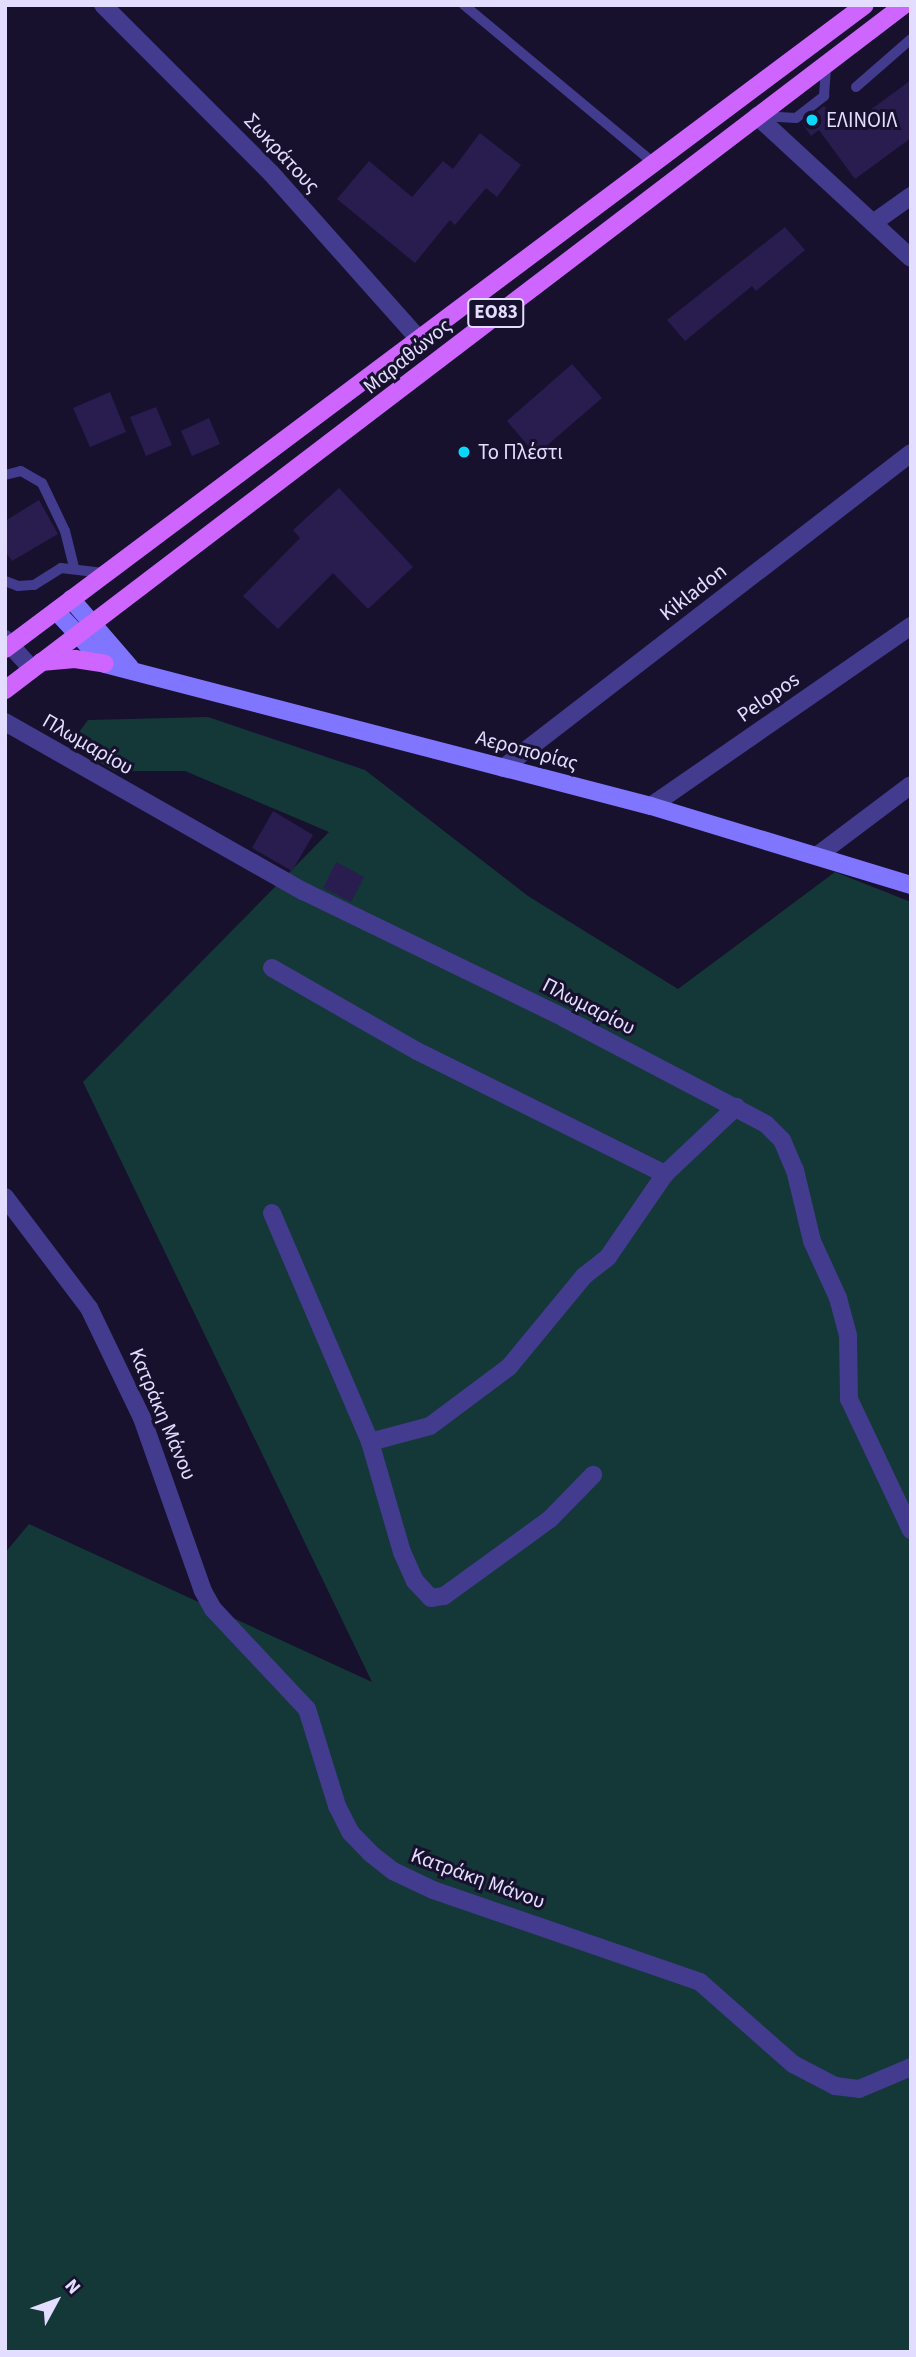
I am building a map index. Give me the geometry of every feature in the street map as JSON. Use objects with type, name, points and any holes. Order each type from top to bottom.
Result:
[{"type":"main road","name":"Μαραθώνος","points":[[7,644],[56,611],[865,5]]},
{"type":"main road","name":"Μαραθώνος","points":[[5,690],[904,5]]},
{"type":"main road","points":[[37,665],[75,659],[105,664]]},
{"type":"street","name":"Σωκράτους","points":[[103,5],[262,164],[419,339]]},
{"type":"street","points":[[757,116],[911,258]]},
{"type":"street","points":[[873,223],[911,195]]},
{"type":"street","name":"Kikladon","points":[[503,768],[911,453]]},
{"type":"street","points":[[71,599],[130,667]]},
{"type":"street","points":[[56,611],[105,664]]},
{"type":"street","name":"Pelopos","points":[[651,806],[911,626]]},
{"type":"street","points":[[7,644],[37,665]]},
{"type":"street","name":"Αεροπορίας","points":[[105,664],[130,667],[651,806],[906,879]]},
{"type":"street","name":"Πλωμαρίου","points":[[5,722],[303,891],[736,1107],[782,1140],[791,1160],[812,1241],[827,1267],[848,1336],[849,1399],[911,1530]]},
{"type":"street","points":[[818,855],[911,785]]},
{"type":"street","points":[[272,968],[417,1051],[665,1174]]},
{"type":"street","points":[[370,1442],[430,1426],[509,1367],[584,1276],[608,1257],[665,1174],[736,1107]]},
{"type":"street","name":"Κατράκη Μάνου","points":[[5,1197],[89,1308],[142,1418],[204,1591],[213,1609],[307,1709],[337,1806],[350,1832],[370,1853],[394,1871],[433,1890],[700,1982],[793,2064],[835,2087],[859,2089],[911,2067]]},
{"type":"street","points":[[272,1213],[370,1442],[402,1552],[415,1581],[431,1598],[444,1596],[550,1519],[593,1475]]},
{"type":"lane","points":[[464,5],[656,164]]},
{"type":"lane","points":[[856,87],[911,39]]},
{"type":"lane","points":[[757,116],[796,118],[824,96],[826,64]]},
{"type":"lane","points":[[5,475],[21,471],[42,483],[65,531],[74,568]]},
{"type":"lane","points":[[5,581],[26,586],[61,568],[104,573]]},
{"type":"green space","points":[[208,717],[365,770],[528,896],[678,989],[835,872],[911,902],[911,2352],[5,2352],[5,1553],[29,1524],[372,1682],[83,1082],[329,832],[185,771],[114,771],[70,744],[88,720]]},
{"type":"building","points":[[911,80],[911,138],[855,179],[819,130],[811,136],[802,123],[824,106],[843,130]]},
{"type":"building","points":[[480,133],[521,165],[497,197],[486,188],[455,225],[450,220],[415,263],[337,199],[369,161],[412,197],[443,161],[453,169]]},
{"type":"building","points":[[785,227],[805,250],[756,291],[752,286],[685,341],[667,320]]},
{"type":"building","points":[[572,364],[602,398],[536,455],[507,421]]},
{"type":"building","points":[[110,392],[126,432],[90,447],[73,408]]},
{"type":"building","points":[[156,407],[172,445],[146,456],[130,417]]},
{"type":"building","points":[[209,418],[220,444],[192,456],[181,431]]},
{"type":"building","points":[[339,488],[413,567],[368,609],[333,573],[278,629],[243,596],[300,538],[293,530]]},
{"type":"building","points":[[39,500],[58,534],[12,561],[5,551],[5,521]]},
{"type":"building","points":[[273,811],[313,835],[292,871],[252,848]]},
{"type":"building","points":[[336,862],[364,877],[351,902],[323,888]]},
{"type":"place","name":"ΕΛΙΝΟΙΛ","points":[[812,120]]},
{"type":"place","name":"Το Πλέστι","points":[[464,452]]}]
